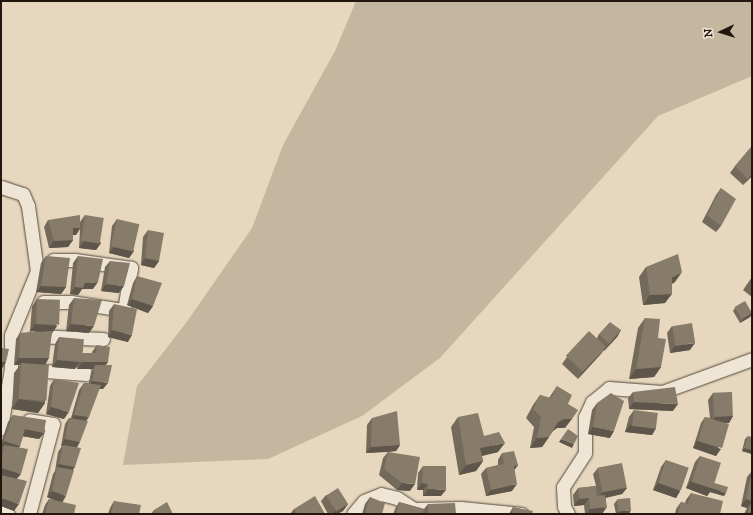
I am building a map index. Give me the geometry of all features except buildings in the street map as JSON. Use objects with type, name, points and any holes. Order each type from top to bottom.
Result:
[{"type":"street","points":[[1,187],[23,194],[28,206],[37,271],[26,302],[11,336],[11,368],[5,415],[1,428]]},
{"type":"street","points":[[26,302],[71,302],[124,310],[131,268],[75,260],[35,260]]},
{"type":"street","points":[[11,336],[103,339]]},
{"type":"street","points":[[568,514],[564,506],[563,487],[585,453],[585,417],[592,402],[609,388],[662,392],[752,359]]},
{"type":"street","points":[[11,368],[86,374]]},
{"type":"street","points":[[5,415],[53,424],[29,514]]},
{"type":"street","points":[[353,514],[364,501],[381,494],[397,498],[414,509],[461,508],[522,514]]},
{"type":"street","points":[[1,512],[8,514]]},
{"type":"shaded area","points":[[356,1],[752,1],[752,76],[658,116],[440,358],[362,416],[268,459],[123,465],[137,386],[186,323],[252,228],[283,145],[335,51]]}]
